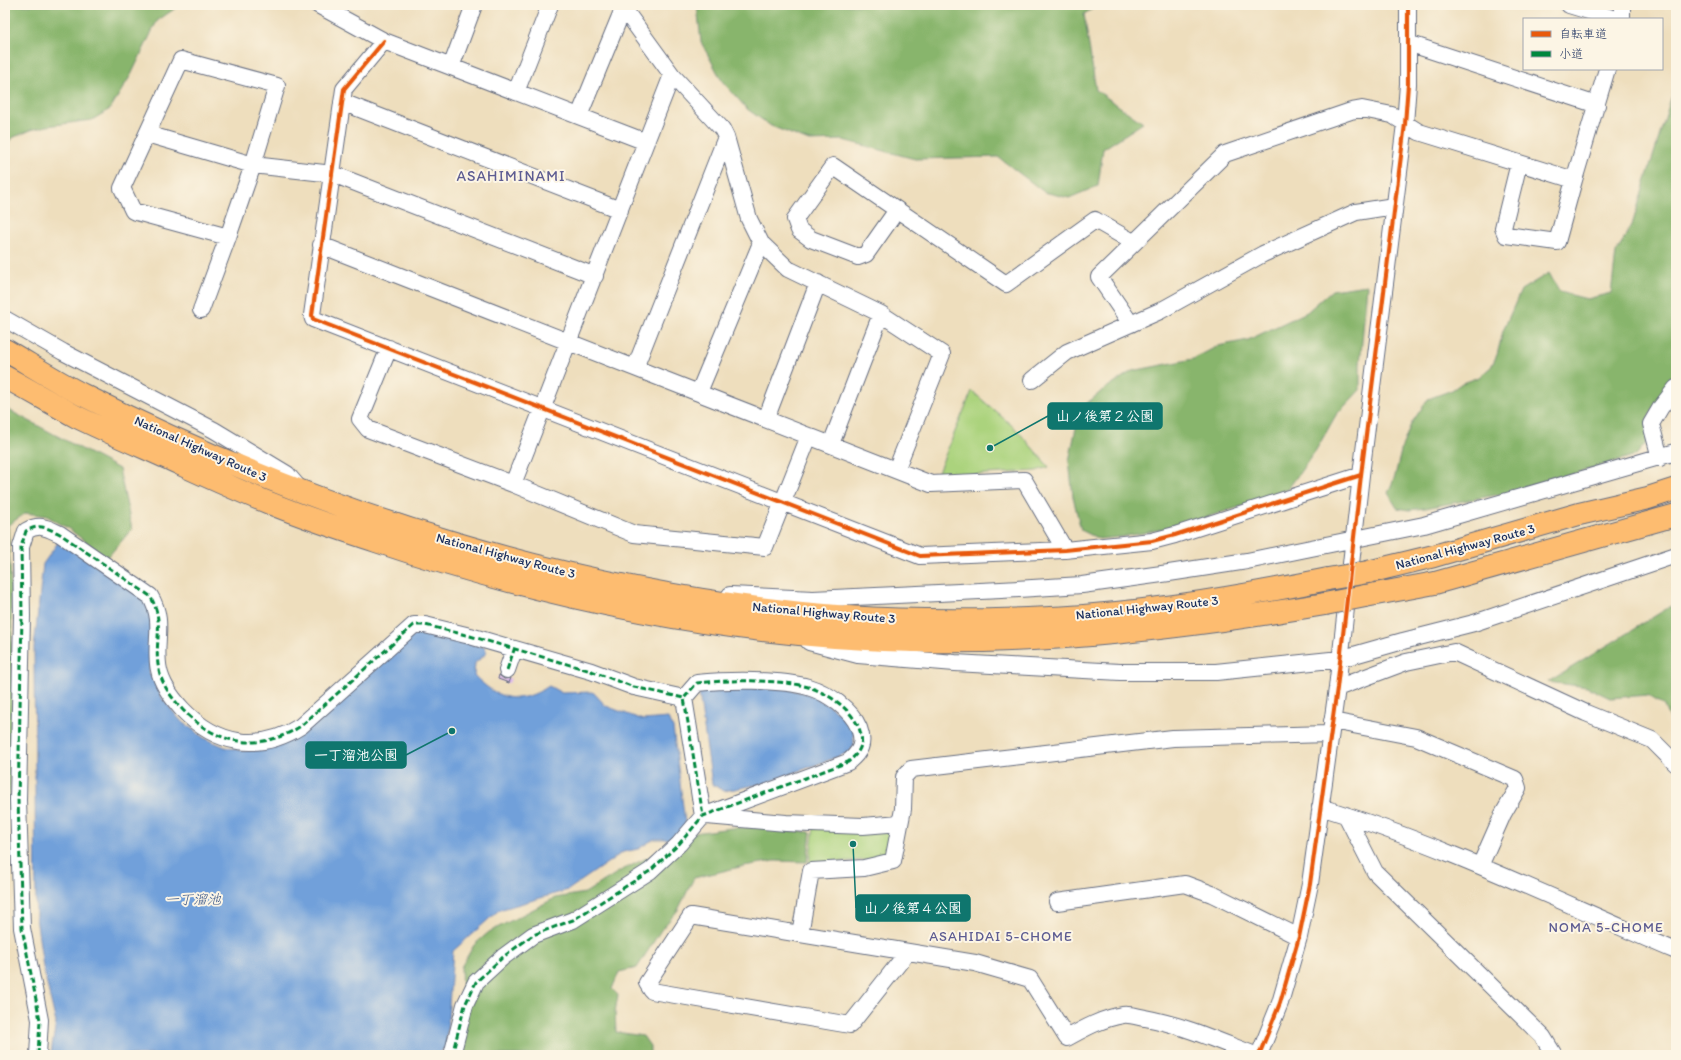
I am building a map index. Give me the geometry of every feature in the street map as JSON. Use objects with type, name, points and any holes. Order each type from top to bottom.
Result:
[{"type":"highway","name":"National Highway Route 3","points":[[5,350],[88,397],[187,444],[304,493],[436,537],[542,566],[650,590],[748,606],[848,617],[940,620],[1030,619],[1122,612],[1242,596],[1368,572],[1434,556],[1579,514],[1676,490]]},
{"type":"highway","name":"National Highway Route 3","points":[[5,377],[79,418],[272,505],[418,555],[541,590],[644,612],[762,630],[851,638],[917,641],[1025,639],[1128,632],[1240,619],[1435,583],[1676,515]]},
{"type":"street","points":[[318,5],[384,41],[646,142]]},
{"type":"street","points":[[451,67],[474,5]]},
{"type":"street","points":[[516,92],[550,5]]},
{"type":"street","points":[[1259,1055],[1280,1003],[1299,937],[1310,884],[1337,688],[1355,540],[1361,475],[1405,124],[1408,5]]},
{"type":"street","points":[[1569,5],[1612,18]]},
{"type":"street","points":[[1622,5],[1622,18]]},
{"type":"street","points":[[579,116],[622,7]]},
{"type":"street","points":[[622,7],[672,75],[722,129],[726,137],[749,219],[761,243],[788,269],[881,314],[942,354],[896,470]]},
{"type":"street","points":[[384,41],[344,89],[333,174],[321,245],[312,315],[313,318],[544,410],[920,556],[1065,550],[1152,541],[1175,535],[1361,475]]},
{"type":"street","points":[[1408,43],[1597,105]]},
{"type":"street","points":[[201,310],[228,237],[253,165],[277,86],[181,60],[122,188],[132,210],[228,237]]},
{"type":"street","points":[[1519,163],[1503,228],[1506,235],[1557,242],[1607,70]]},
{"type":"street","points":[[513,484],[544,410],[672,75]]},
{"type":"street","points":[[342,102],[620,210]]},
{"type":"street","points":[[1131,324],[1099,277],[1133,242],[1225,154],[1351,111],[1362,109],[1392,115],[1419,132],[1574,180]]},
{"type":"street","points":[[147,134],[253,165],[333,174],[595,276]]},
{"type":"street","points":[[635,368],[726,137]]},
{"type":"street","points":[[897,210],[866,254],[858,257],[811,238],[799,230],[795,219],[833,166],[1006,284],[1094,220],[1133,242]]},
{"type":"street","points":[[1032,380],[1067,352],[1160,310],[1262,254],[1356,212],[1394,206]]},
{"type":"street","points":[[700,392],[761,243]]},
{"type":"street","points":[[321,245],[700,392],[931,484],[1024,480],[1065,550]]},
{"type":"street","points":[[766,419],[818,283]]},
{"type":"street","points":[[831,444],[881,314]]},
{"type":"street","points":[[5,319],[63,352],[214,430],[287,474],[304,493]]},
{"type":"street","points":[[389,348],[360,419],[368,429],[513,484],[634,534],[765,547],[809,436]]},
{"type":"street","points":[[1660,458],[1651,424],[1661,407],[1676,388]]},
{"type":"street","points":[[650,590],[813,599],[1082,585],[1247,562],[1424,525],[1660,458],[1676,452]]},
{"type":"street","points":[[38,1055],[40,1020],[22,928],[18,800],[22,616],[21,547],[26,531],[36,526],[50,529],[111,568],[150,596],[156,606],[158,670],[166,689],[189,717],[207,731],[229,740],[249,742],[269,740],[286,735],[301,726],[414,625],[425,625],[453,632],[634,686],[684,698]]},
{"type":"street","points":[[762,630],[858,655],[955,663],[1120,672],[1216,672],[1340,659],[1474,623],[1676,555]]},
{"type":"street","points":[[507,670],[514,650]]},
{"type":"street","points":[[1337,688],[1406,662],[1454,652],[1586,713],[1652,740],[1676,764]]},
{"type":"street","points":[[452,1055],[465,1005],[476,982],[503,957],[533,935],[573,920],[650,871],[679,844],[703,816],[848,762],[859,753],[862,738],[850,712],[833,699],[809,687],[789,683],[697,683],[684,698]]},
{"type":"street","points":[[684,698],[703,816]]},
{"type":"street","points":[[800,934],[811,871],[864,868],[893,861],[903,810],[904,777],[911,769],[1172,738],[1331,728],[1416,737],[1515,780],[1518,788],[1503,814],[1480,866]]},
{"type":"street","points":[[1320,807],[1346,815],[1480,866],[1676,951]]},
{"type":"street","points":[[1346,815],[1375,872],[1543,1037],[1554,1055]]},
{"type":"street","points":[[703,816],[786,823],[863,826],[900,823]]},
{"type":"street","points":[[1057,902],[1185,884],[1212,894],[1299,937]]},
{"type":"street","points":[[907,953],[850,1025],[652,991],[647,983],[691,916],[907,953],[975,963],[1030,979],[1067,1038],[1085,1028],[1110,1018],[1125,1015],[1169,1022],[1255,1055]]},
{"type":"green space","points":[[5,5],[180,5],[157,21],[131,75],[110,109],[92,120],[47,126],[31,130],[12,138],[5,146]]},
{"type":"green space","points":[[697,5],[1099,5],[1084,14],[1096,90],[1143,123],[1103,149],[1098,186],[1069,198],[1044,192],[998,157],[915,159],[843,140],[809,141],[771,126],[747,109],[722,81],[701,42]]},
{"type":"green space","points":[[1676,82],[1676,378],[1659,400],[1647,420],[1647,442],[1636,455],[1518,491],[1425,508],[1409,510],[1397,508],[1388,493],[1395,476],[1402,447],[1411,424],[1428,399],[1452,390],[1462,383],[1479,377],[1491,367],[1497,355],[1503,331],[1521,290],[1549,273],[1560,292],[1587,299],[1611,293],[1616,253],[1632,225]]},
{"type":"green space","points":[[1367,285],[1360,364],[1360,390],[1336,415],[1316,450],[1288,489],[1253,503],[1187,523],[1154,531],[1099,539],[1081,530],[1073,497],[1069,461],[1080,409],[1103,390],[1132,371],[1193,359],[1218,346],[1248,340],[1307,312],[1332,290]]},
{"type":"green space","points":[[972,391],[1017,430],[1049,467],[1036,471],[936,477]]},
{"type":"green space","points":[[5,408],[119,469],[132,529],[107,558],[69,529],[47,516],[26,513],[8,525],[11,586],[13,725],[9,813],[5,816]]},
{"type":"green space","points":[[1676,603],[1676,736],[1664,706],[1648,695],[1610,698],[1587,687],[1548,682]]},
{"type":"green space","points":[[760,827],[811,832],[807,862],[775,861],[744,866],[694,878],[678,910],[661,930],[637,968],[619,972],[612,989],[618,995],[615,1012],[616,1032],[643,1036],[650,1046],[650,1055],[464,1055],[461,967],[474,945],[489,932],[555,898],[585,893],[620,871],[679,844],[694,833],[731,828]]},
{"type":"green space","points":[[814,827],[896,828],[891,859],[809,863]]},
{"type":"water","name":"一丁溜池","points":[[59,541],[145,598],[152,612],[153,639],[149,672],[162,698],[180,720],[204,738],[225,747],[243,751],[275,748],[301,735],[415,634],[435,636],[484,647],[487,653],[475,663],[474,675],[491,690],[500,695],[518,698],[528,696],[549,686],[562,693],[593,692],[606,706],[643,720],[668,718],[673,728],[686,830],[678,839],[654,839],[638,849],[623,852],[568,890],[499,910],[453,951],[446,1047],[437,1055],[52,1055],[51,1052],[56,1023],[43,967],[36,917],[34,648],[43,564]]},
{"type":"water","points":[[783,688],[808,694],[827,704],[848,720],[853,728],[854,746],[849,752],[766,783],[724,791],[712,784],[699,693],[728,689]]},
{"type":"building","points":[[499,675],[504,679],[511,678],[509,683],[498,679]]},
{"type":"marked path","points":[[38,1055],[40,1020],[22,928],[18,800],[22,616],[21,547],[26,531],[35,527],[43,527],[60,534],[150,596],[155,606],[157,615],[157,651],[160,676],[168,691],[182,709],[195,721],[209,731],[238,741],[254,742],[269,740],[301,726],[414,625],[425,625],[470,636],[591,671],[634,687],[684,698]]},
{"type":"marked path","points":[[507,670],[514,650]]},
{"type":"marked path","points":[[452,1055],[465,1005],[476,982],[503,957],[533,935],[573,920],[650,871],[679,844],[703,816],[848,762],[856,755],[862,739],[855,721],[845,708],[831,698],[816,690],[797,684],[769,681],[723,681],[697,683],[684,698],[703,816]]},
{"type":"cycle path","points":[[1259,1055],[1280,1003],[1299,937],[1310,884],[1337,688],[1361,475],[1405,124],[1408,84],[1408,5]]},
{"type":"cycle path","points":[[384,41],[344,89],[312,315],[313,319],[920,556],[1065,550],[1152,541],[1175,535],[1361,475]]},
{"type":"place","name":"山ノ後第２公園","points":[[990,448]]},
{"type":"place","name":"一丁溜池公園","points":[[452,731]]},
{"type":"place","name":"山ノ後第４公園","points":[[853,844]]},
{"type":"district","name":"ASAHIMINAMI","points":[[511,176]]},
{"type":"district","name":"NOMA 5-CHOME","points":[[1606,927]]},
{"type":"district","name":"ASAHIDAI 5-CHOME","points":[[1001,936]]}]
